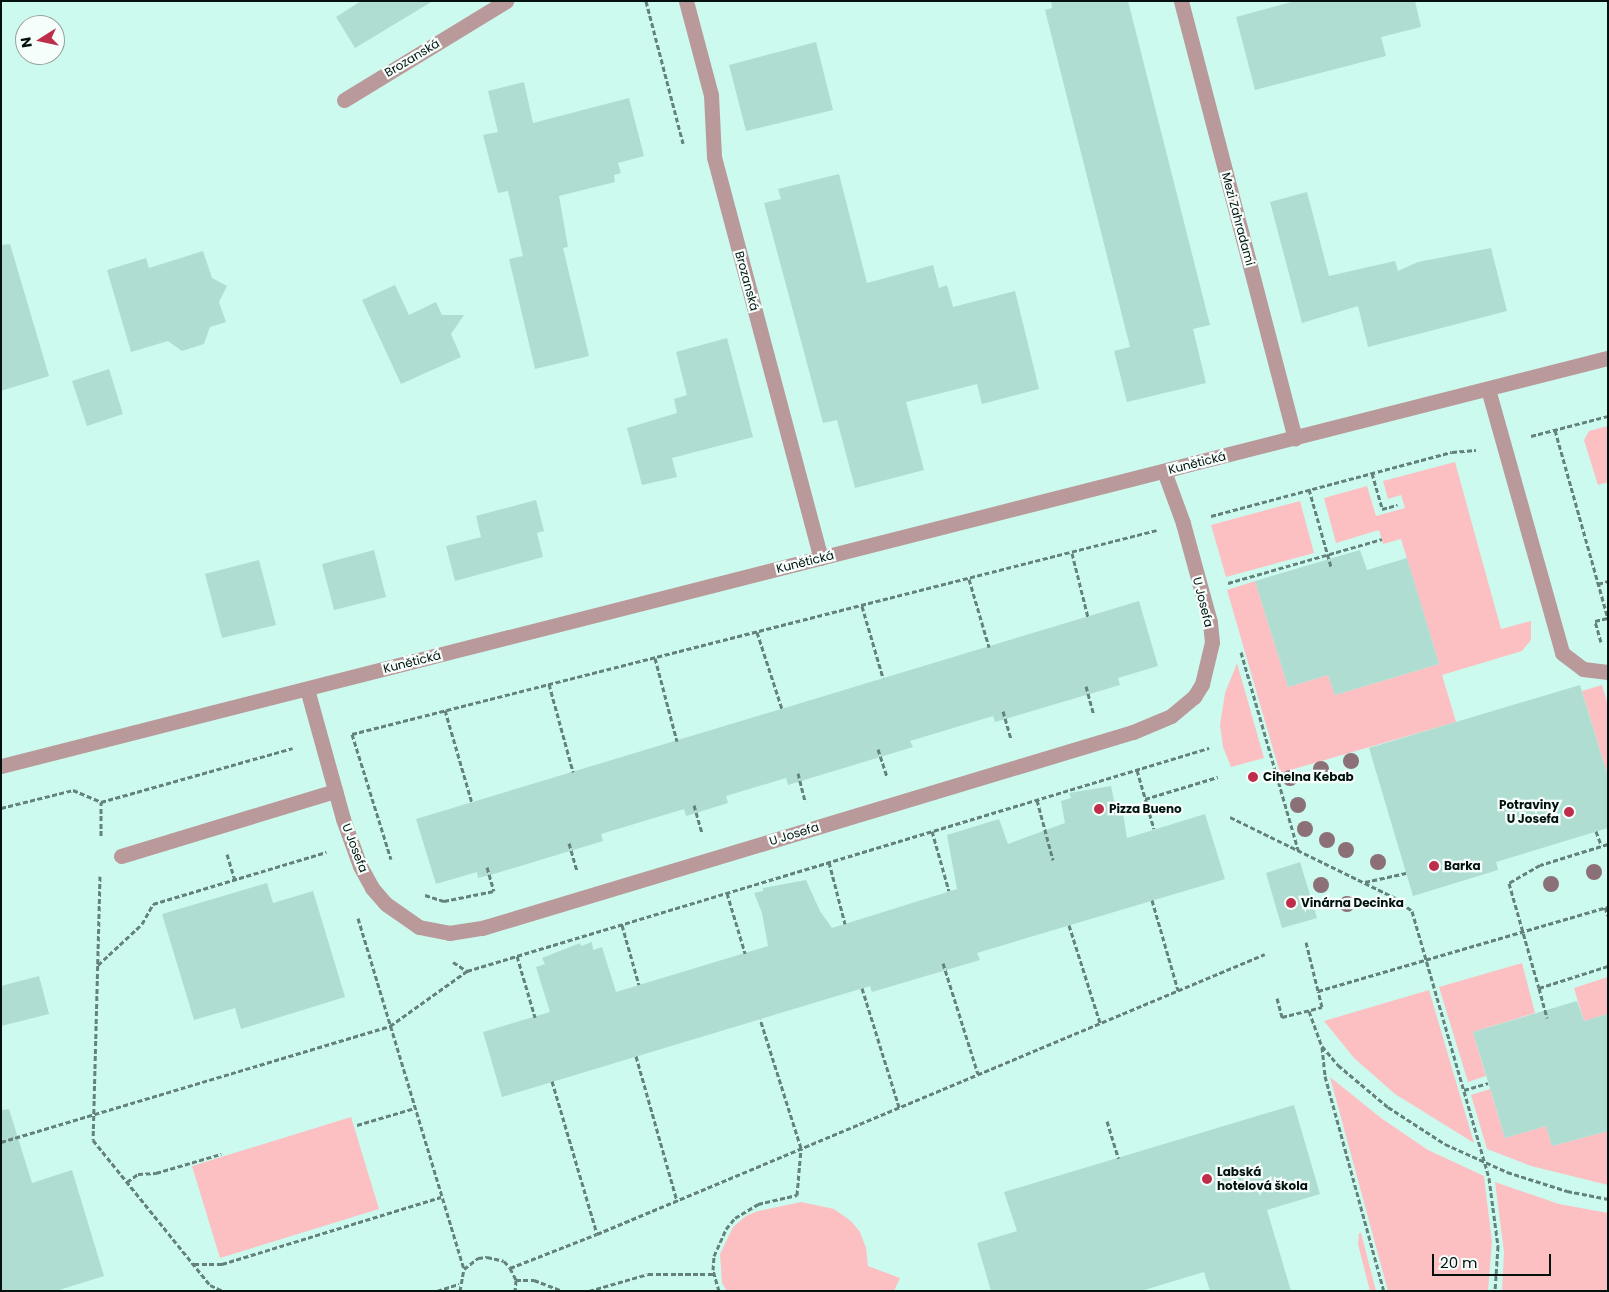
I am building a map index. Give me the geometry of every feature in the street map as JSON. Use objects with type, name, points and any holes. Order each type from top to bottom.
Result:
[{"type":"street","name":"Brozanská","points":[[344,100],[506,1]]},
{"type":"street","name":"Brozanská","points":[[686,1],[711,94],[714,157],[821,558]]},
{"type":"street","name":"Mezi Zahradami","points":[[1181,1],[1295,438]]},
{"type":"street","name":"Kunětická","points":[[1,766],[1608,358]]},
{"type":"street","points":[[1488,389],[1562,653],[1583,669],[1608,672]]},
{"type":"street","name":"U Josefa","points":[[307,689],[335,791],[360,866],[372,888],[386,904],[419,927],[449,933],[482,928],[1133,732],[1171,716],[1185,706],[1202,684],[1209,664],[1212,642],[1210,622],[1183,523],[1164,471]]},
{"type":"street","points":[[121,856],[335,791]]},
{"type":"path","points":[[1,808],[73,790],[101,802],[445,710],[1072,553],[1372,473],[1608,416]]},
{"type":"path","points":[[1555,430],[1608,618],[1596,621],[1603,649]]},
{"type":"path","points":[[1372,473],[1382,509],[1397,505]]},
{"type":"path","points":[[1309,489],[1331,567]]},
{"type":"path","points":[[1221,585],[1382,539]]},
{"type":"path","points":[[1072,553],[1088,617]]},
{"type":"path","points":[[969,579],[989,647]]},
{"type":"path","points":[[1598,584],[1608,581]]},
{"type":"path","points":[[862,606],[883,678]]},
{"type":"path","points":[[757,632],[782,709]]},
{"type":"path","points":[[1238,644],[1298,851]]},
{"type":"path","points":[[654,658],[677,741]]},
{"type":"path","points":[[549,684],[574,772]]},
{"type":"path","points":[[445,710],[472,803]]},
{"type":"path","points":[[352,734],[394,868]]},
{"type":"path","points":[[1154,830],[1136,770],[1209,748]]},
{"type":"path","points":[[1145,799],[1218,777]]},
{"type":"path","points":[[1037,800],[1053,860]]},
{"type":"path","points":[[101,802],[93,1140],[210,1285],[223,1291]]},
{"type":"path","points":[[1230,818],[1395,898],[1412,911],[1485,1163],[1498,1246],[1494,1291]]},
{"type":"path","points":[[932,831],[949,891]]},
{"type":"path","points":[[1596,831],[1601,845]]},
{"type":"path","points":[[1548,1018],[1509,883],[1540,865],[1608,844]]},
{"type":"path","points":[[100,848],[121,856]]},
{"type":"path","points":[[98,965],[142,924],[153,904],[336,849]]},
{"type":"path","points":[[829,862],[846,924]]},
{"type":"path","points":[[1364,883],[1406,873]]},
{"type":"path","points":[[416,892],[444,901],[494,891]]},
{"type":"path","points":[[727,893],[746,953]]},
{"type":"path","points":[[1152,900],[1178,990]]},
{"type":"path","points":[[1318,991],[1606,907],[1608,916]]},
{"type":"path","points":[[355,908],[464,1269]]},
{"type":"path","points":[[622,925],[639,986]]},
{"type":"path","points":[[1070,925],[1100,1023]]},
{"type":"path","points":[[1277,998],[1282,1018],[1322,1007],[1306,942]]},
{"type":"path","points":[[510,1268],[677,1201],[1266,954]]},
{"type":"path","points":[[517,956],[535,1017]]},
{"type":"path","points":[[943,963],[978,1075]]},
{"type":"path","points":[[1539,988],[1608,966]]},
{"type":"path","points":[[1,1142],[390,1026],[467,971]]},
{"type":"path","points":[[862,988],[899,1107]]},
{"type":"path","points":[[1309,1011],[1322,1046],[1325,1076],[1384,1291]]},
{"type":"path","points":[[718,1291],[714,1274],[714,1256],[718,1244],[735,1218],[758,1204],[798,1195],[801,1148],[760,1019]]},
{"type":"path","points":[[1322,1046],[1338,1065],[1388,1107],[1445,1144],[1485,1163],[1567,1191],[1608,1198]]},
{"type":"path","points":[[636,1056],[677,1201]]},
{"type":"path","points":[[552,1081],[597,1234]]},
{"type":"path","points":[[1464,1090],[1488,1083]]},
{"type":"path","points":[[357,1125],[415,1108]]},
{"type":"path","points":[[1107,1121],[1118,1158]]},
{"type":"path","points":[[127,1182],[138,1174],[156,1173],[221,1154]]},
{"type":"path","points":[[193,1264],[222,1264],[441,1197]]},
{"type":"path","points":[[460,1291],[459,1284],[464,1269],[478,1258],[487,1256],[496,1258],[510,1268],[516,1280],[515,1291]]},
{"type":"path","points":[[589,1291],[648,1274],[714,1274]]},
{"type":"path","points":[[516,1280],[534,1280],[563,1291]]},
{"type":"path","points":[[437,1291],[459,1284]]},
{"type":"shaded area","points":[[1608,426],[1608,482],[1598,485],[1584,440],[1589,431]]},
{"type":"shaded area","points":[[1455,462],[1501,629],[1531,621],[1531,640],[1522,651],[1442,675],[1456,722],[1280,773],[1227,590],[1255,581],[1288,687],[1328,675],[1335,695],[1439,664],[1401,539],[1383,544],[1379,530],[1336,543],[1324,498],[1367,486],[1376,516],[1405,508],[1401,495],[1388,499],[1383,481]]},
{"type":"shaded area","points":[[1300,501],[1314,553],[1226,577],[1211,525]]},
{"type":"shaded area","points":[[1237,663],[1264,758],[1231,767],[1223,747],[1220,725],[1225,693]]},
{"type":"shaded area","points":[[1602,685],[1608,705],[1608,777],[1582,691]]},
{"type":"shaded area","points":[[1522,963],[1535,1013],[1473,1032],[1486,1076],[1468,1082],[1439,987]]},
{"type":"shaded area","points":[[1608,977],[1608,1014],[1584,1021],[1574,988]]},
{"type":"shaded area","points":[[1429,990],[1474,1143],[1395,1094],[1354,1058],[1324,1021]]},
{"type":"shaded area","points":[[1330,1077],[1381,1118],[1428,1150],[1484,1176],[1492,1242],[1488,1291],[1388,1291]]},
{"type":"shaded area","points":[[1490,1089],[1505,1138],[1546,1126],[1552,1146],[1608,1131],[1608,1185],[1531,1166],[1487,1149],[1471,1095]]},
{"type":"shaded area","points":[[351,1117],[379,1209],[220,1258],[192,1166]]},
{"type":"shaded area","points":[[1495,1182],[1559,1204],[1608,1213],[1608,1291],[1502,1291],[1504,1252]]},
{"type":"shaded area","points":[[801,1202],[834,1209],[851,1221],[860,1232],[866,1248],[868,1266],[900,1278],[894,1291],[727,1291],[722,1283],[720,1254],[733,1227],[746,1216],[758,1211]]},
{"type":"shaded area","points":[[1359,1233],[1361,1233],[1376,1291],[1370,1291],[1358,1244]]},
{"type":"building","points":[[361,1],[433,1],[355,48],[336,17]]},
{"type":"building","points":[[1051,1],[1128,1],[1210,325],[1193,329],[1206,383],[1127,402],[1114,351],[1130,347],[1045,10],[1052,8]]},
{"type":"building","points":[[1295,1],[1415,1],[1421,27],[1381,37],[1386,56],[1255,90],[1236,17]]},
{"type":"building","points":[[816,42],[833,110],[746,131],[729,65]]},
{"type":"building","points":[[524,82],[533,123],[629,98],[644,156],[618,163],[621,173],[614,175],[615,182],[559,196],[568,247],[563,248],[589,356],[535,369],[509,259],[523,256],[508,191],[498,193],[483,135],[498,132],[488,91]]},
{"type":"building","points":[[839,174],[867,283],[933,265],[939,288],[947,285],[953,307],[1015,291],[1039,389],[982,404],[977,384],[906,402],[924,470],[855,488],[837,420],[823,423],[764,203],[781,199],[778,189]]},
{"type":"building","points":[[1307,192],[1329,276],[1395,261],[1398,271],[1418,262],[1491,248],[1507,311],[1368,347],[1358,306],[1302,323],[1270,202]]},
{"type":"building","points":[[10,244],[49,376],[1,391],[1,245]]},
{"type":"building","points":[[203,251],[212,278],[227,286],[219,302],[226,322],[210,327],[204,344],[182,351],[168,341],[131,352],[107,270],[146,258],[149,268]]},
{"type":"building","points":[[395,285],[409,315],[436,302],[442,315],[464,315],[451,334],[461,357],[401,384],[362,300]]},
{"type":"building","points":[[727,338],[753,437],[672,458],[677,477],[642,485],[627,428],[677,413],[674,399],[687,395],[676,352]]},
{"type":"building","points":[[109,369],[123,414],[87,426],[72,381]]},
{"type":"building","points":[[536,500],[544,531],[537,533],[543,557],[455,581],[446,546],[481,537],[476,516]]},
{"type":"building","points":[[374,550],[386,597],[334,610],[322,564]]},
{"type":"building","points":[[1360,550],[1367,570],[1407,558],[1439,664],[1335,695],[1328,675],[1288,687],[1255,581]]},
{"type":"building","points":[[259,560],[276,625],[222,638],[205,574]]},
{"type":"building","points":[[1139,601],[1158,666],[1118,678],[1120,685],[995,722],[993,716],[910,741],[913,747],[788,785],[786,778],[726,796],[728,803],[686,816],[684,809],[601,834],[603,841],[497,873],[478,878],[477,872],[436,884],[416,819]]},
{"type":"building","points":[[1580,685],[1608,777],[1608,828],[1496,862],[1498,870],[1413,896],[1369,748]]},
{"type":"building","points":[[1111,786],[1115,805],[1120,803],[1127,838],[1205,814],[1225,879],[977,953],[980,960],[872,992],[870,986],[502,1097],[483,1032],[550,1012],[536,967],[545,964],[542,958],[580,943],[581,946],[592,942],[593,950],[602,947],[616,992],[768,946],[762,913],[754,893],[763,891],[763,888],[806,880],[820,911],[832,928],[957,889],[947,835],[999,819],[1008,844],[1065,823],[1061,801],[1071,798],[1069,793]]},
{"type":"building","points":[[1300,862],[1317,918],[1282,928],[1266,873]]},
{"type":"building","points":[[267,883],[273,903],[313,891],[345,997],[241,1029],[235,1008],[194,1020],[162,914]]},
{"type":"building","points":[[39,976],[49,1014],[1,1026],[1,986]]},
{"type":"building","points":[[1577,1001],[1584,1021],[1608,1014],[1608,1131],[1552,1146],[1546,1126],[1505,1138],[1473,1032]]},
{"type":"building","points":[[1294,1105],[1320,1194],[1267,1210],[1291,1291],[1210,1291],[1204,1272],[1141,1291],[991,1291],[977,1243],[1017,1231],[1004,1192]]},
{"type":"building","points":[[9,1109],[32,1183],[72,1170],[104,1276],[56,1291],[1,1291],[1,1110]]},
{"type":"place","name":"Cihelna Kebab","points":[[1253,777]]},
{"type":"place","name":"Pizza Bueno","points":[[1099,809]]},
{"type":"place","name":"Potraviny U Josefa","points":[[1569,812]]},
{"type":"place","name":"Barka","points":[[1434,866]]},
{"type":"place","name":"Vinárna Decinka","points":[[1291,903]]},
{"type":"place","name":"Labská hotelová škola","points":[[1207,1179]]}]
